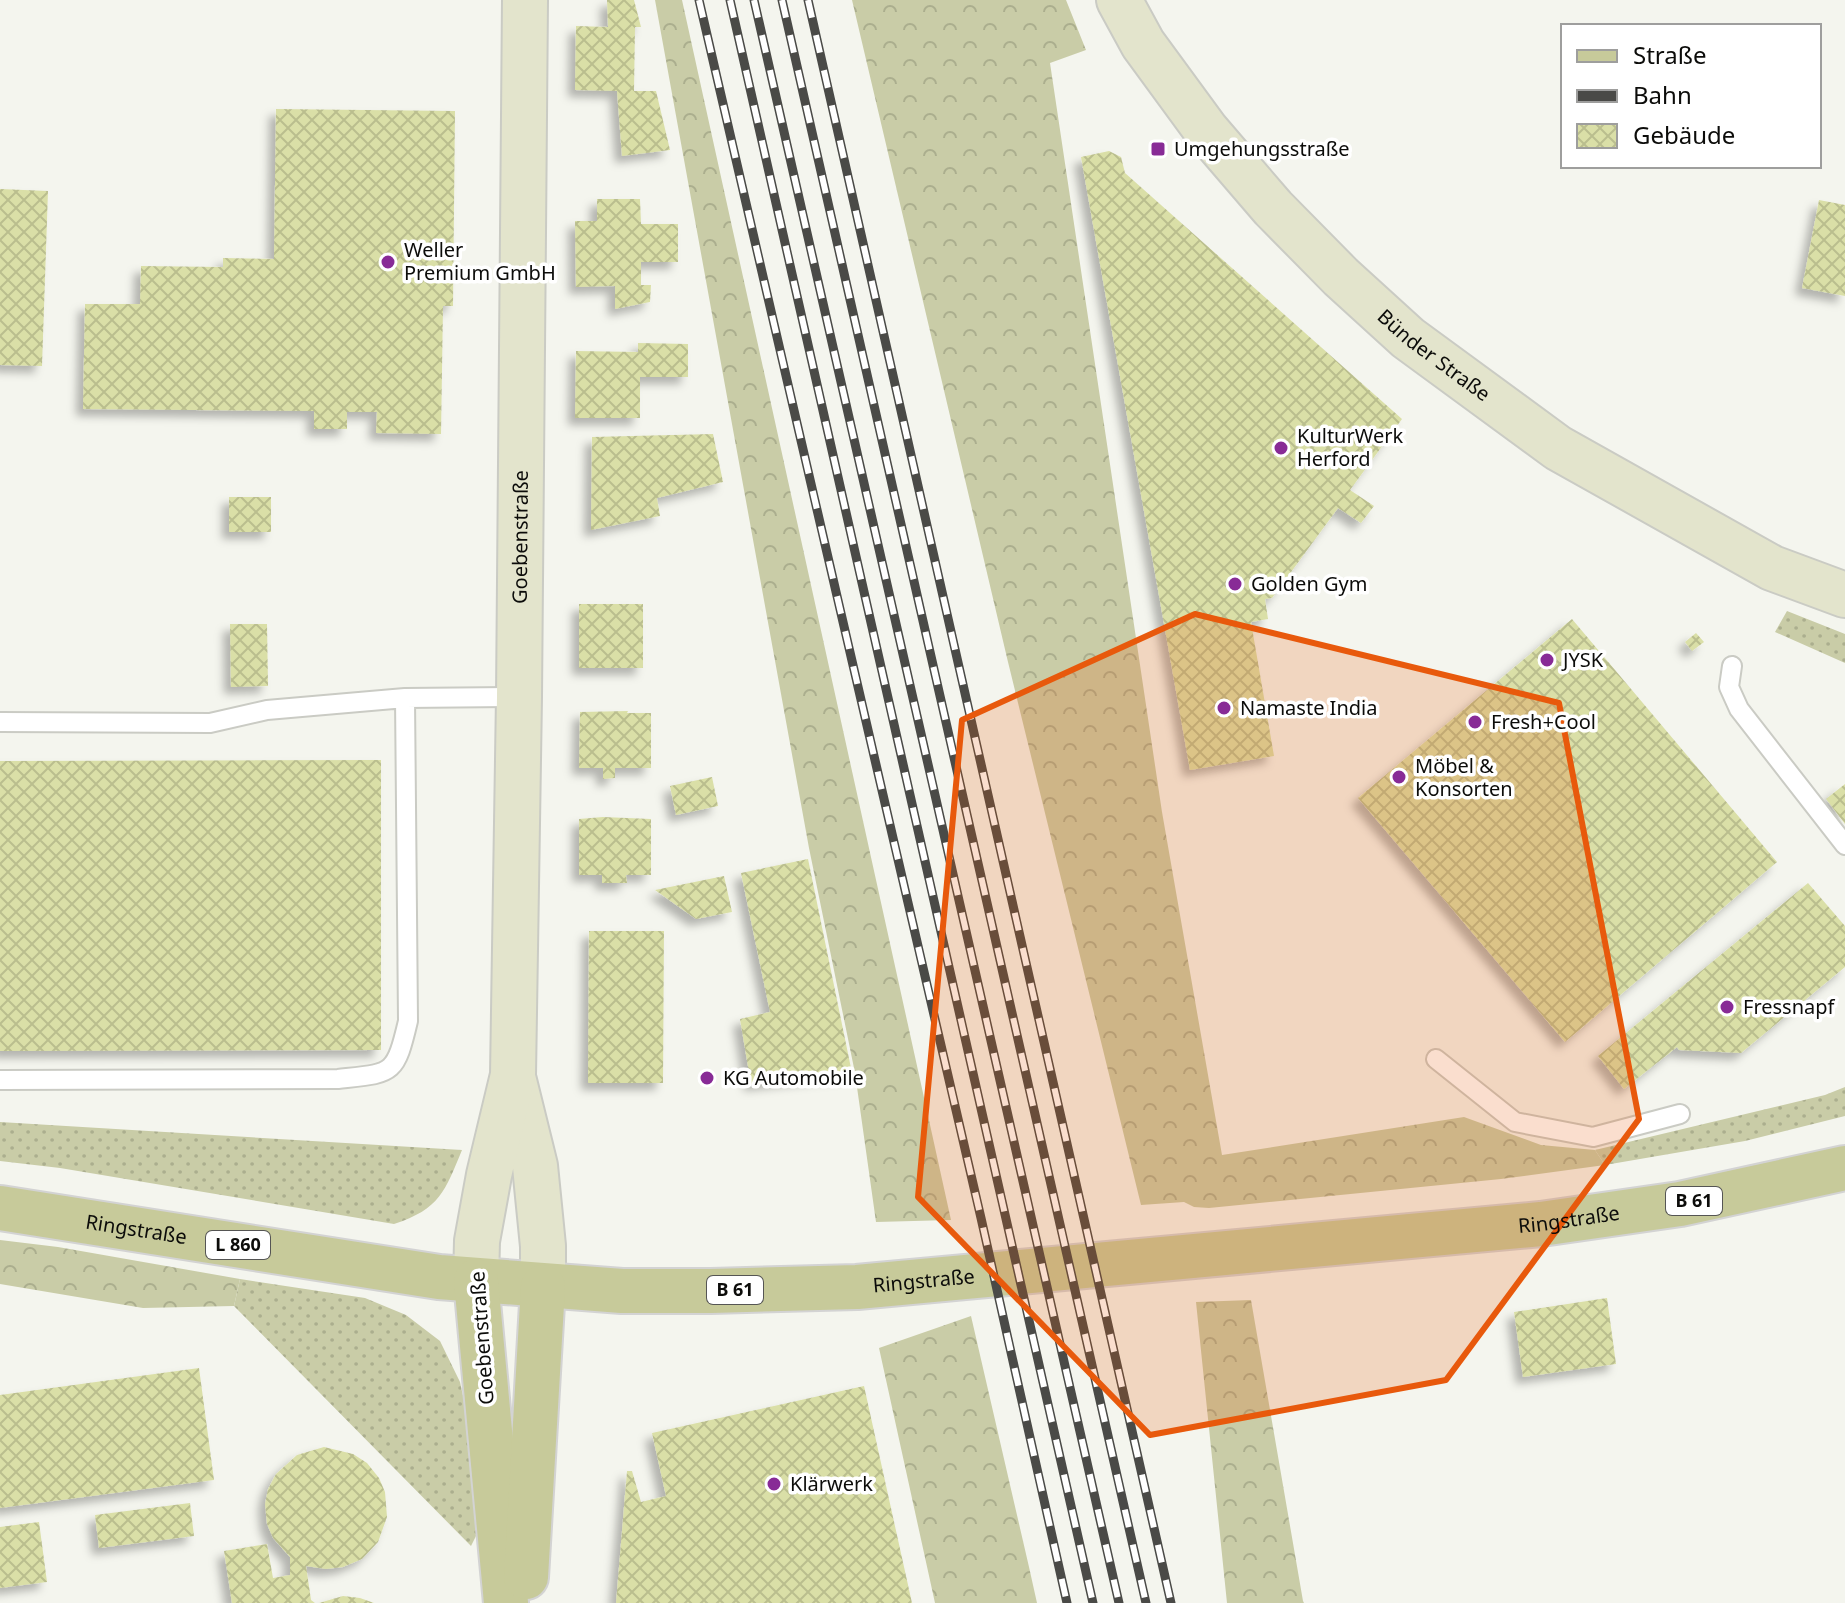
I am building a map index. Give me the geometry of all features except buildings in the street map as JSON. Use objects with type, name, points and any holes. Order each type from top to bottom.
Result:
[{"type":"main road","name":"Ringstraße","points":[[0,1208],[476,1281],[622,1291],[711,1291],[857,1287],[1541,1224],[1680,1204],[1845,1168]]},
{"type":"main road","name":"Goebenstraße","points":[[476,1281],[506,1603]]},
{"type":"main road","name":"Goebenstraße","points":[[525,1603],[543,1287]]},
{"type":"street","name":"Goebenstraße","points":[[476,1281],[481,1217],[513,1075],[525,0]]},
{"type":"street","name":"Bünder Straße","points":[[1119,0],[1143,44],[1197,118],[1263,197],[1341,277],[1408,338],[1558,448],[1772,568],[1845,595]]},
{"type":"street","name":"Goebenstraße","points":[[513,1075],[535,1166],[543,1287]]},
{"type":"lane","points":[[1732,666],[1729,687],[1739,709],[1845,845]]},
{"type":"lane","points":[[0,722],[210,723],[267,710],[405,698],[519,697]]},
{"type":"lane","points":[[0,1080],[338,1079],[383,1074],[400,1057],[408,1021],[405,698]]},
{"type":"lane","points":[[1436,1059],[1515,1122],[1593,1137],[1680,1114]]},
{"type":"highlighted area","points":[[1195,614],[1559,703],[1639,1119],[1446,1380],[1150,1435],[918,1197],[962,720]]},
{"type":"green space","points":[[655,0],[682,0],[951,1220],[876,1222],[855,1073],[809,848]]},
{"type":"green space","points":[[852,0],[1066,0],[1086,50],[1050,63],[1162,812],[1222,1155],[1464,1117],[1541,1145],[1595,1150],[1605,1165],[1501,1179],[1209,1208],[1194,1207],[1184,1202],[1141,1205],[1008,662]]},
{"type":"green space","points":[[1787,611],[1845,634],[1845,663],[1775,632]]},
{"type":"green space","points":[[1845,1087],[1845,1116],[1745,1141],[1605,1165],[1595,1150],[1825,1095]]},
{"type":"green space","points":[[0,1122],[462,1150],[439,1197],[422,1212],[394,1224],[60,1168],[0,1161]]},
{"type":"green space","points":[[0,1240],[240,1279],[234,1306],[143,1308],[0,1284]]},
{"type":"green space","points":[[240,1279],[365,1298],[406,1315],[440,1341],[460,1382],[473,1442],[482,1524],[471,1546],[234,1306]]},
{"type":"green space","points":[[1251,1300],[1304,1603],[1227,1603],[1196,1302]]},
{"type":"green space","points":[[971,1316],[1037,1603],[935,1603],[879,1348]]},
{"type":"railway","points":[[699,0],[1067,1603]]},
{"type":"railway","points":[[730,0],[1093,1603]]},
{"type":"railway","points":[[754,0],[1119,1603]]},
{"type":"railway","points":[[782,0],[1146,1603]]},
{"type":"railway","points":[[808,0],[1171,1603]]},
{"type":"place","name":"Umgehungsstraße","points":[[1158,149]]},
{"type":"place","name":"Weller Premium GmbH","points":[[388,262]]},
{"type":"place","name":"KulturWerk Herford","points":[[1281,448]]},
{"type":"place","name":"Golden Gym","points":[[1235,584]]},
{"type":"place","name":"JYSK","points":[[1547,660]]},
{"type":"place","name":"Namaste India","points":[[1224,708]]},
{"type":"place","name":"Fresh+Cool","points":[[1475,722]]},
{"type":"place","name":"Möbel & Konsorten","points":[[1399,777]]},
{"type":"place","name":"Fressnapf","points":[[1727,1007]]},
{"type":"place","name":"KG Automobile","points":[[707,1078]]},
{"type":"place","name":"Klärwerk","points":[[774,1484]]}]
